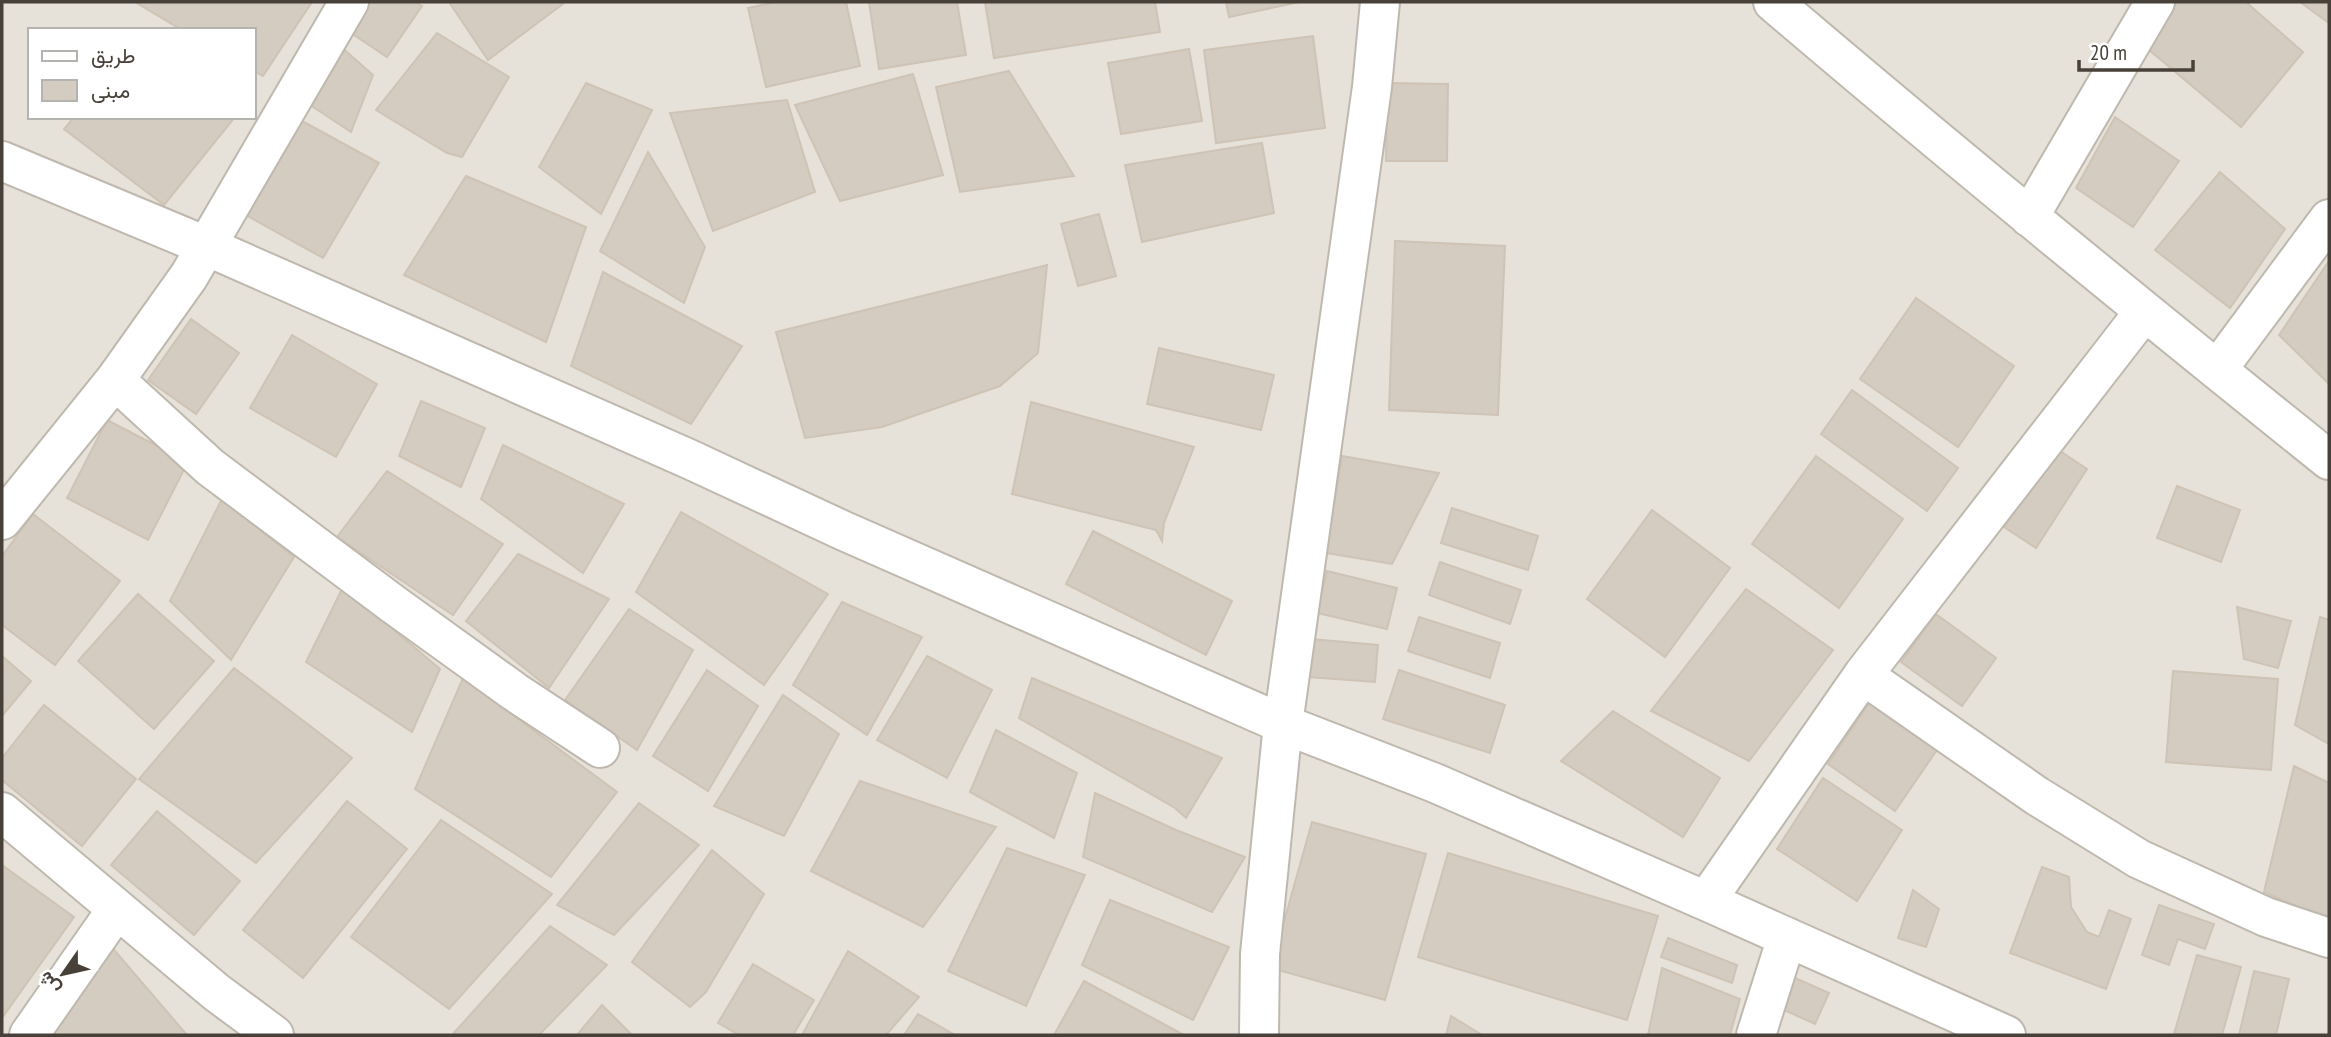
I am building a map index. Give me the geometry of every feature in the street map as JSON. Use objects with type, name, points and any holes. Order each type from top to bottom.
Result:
[{"type":"street","points":[[2,520],[115,380],[189,276],[349,2]]},
{"type":"street","points":[[1259,1035],[1259,954],[1283,724],[1372,87],[1380,2]]},
{"type":"street","points":[[1773,2],[2144,312],[2329,460]]},
{"type":"street","points":[[2029,216],[2155,2]]},
{"type":"street","points":[[2,162],[206,246],[1283,724],[1435,783],[2006,1035]]},
{"type":"street","points":[[2217,370],[2329,219]]},
{"type":"street","points":[[1706,901],[1863,675],[2144,312]]},
{"type":"street","points":[[115,380],[221,475],[515,692],[600,748]]},
{"type":"street","points":[[1863,675],[2037,796],[2140,859],[2266,917],[2329,938]]},
{"type":"street","points":[[2,812],[216,992],[274,1035]]},
{"type":"street","points":[[29,1035],[117,909]]},
{"type":"street","points":[[1756,1035],[1787,937]]},
{"type":"shaded area","points":[[2,2],[2329,2],[2329,1035],[2,1035]]},
{"type":"building","points":[[135,2],[312,2],[263,76],[256,72],[256,28],[179,28]]},
{"type":"building","points":[[362,2],[415,2],[422,6],[387,57],[348,31]]},
{"type":"building","points":[[449,2],[561,2],[563,4],[488,60]]},
{"type":"building","points":[[776,2],[846,2],[860,66],[766,87],[748,8]]},
{"type":"building","points":[[869,2],[957,2],[966,55],[879,69]]},
{"type":"building","points":[[985,2],[1155,2],[1160,32],[994,58]]},
{"type":"building","points":[[1226,2],[1300,2],[1229,17]]},
{"type":"building","points":[[2169,2],[2246,2],[2303,52],[2241,127],[2142,44]]},
{"type":"building","points":[[2300,2],[2329,2],[2329,23]]},
{"type":"building","points":[[437,33],[509,77],[462,157],[447,153],[376,110]]},
{"type":"building","points":[[1313,36],[1325,128],[1216,143],[1204,50]]},
{"type":"building","points":[[339,45],[373,75],[351,132],[304,101]]},
{"type":"building","points":[[1189,49],[1202,121],[1121,134],[1108,63]]},
{"type":"building","points":[[1009,71],[1074,176],[960,192],[936,87]]},
{"type":"building","points":[[913,74],[943,175],[840,201],[795,105]]},
{"type":"building","points":[[586,83],[652,110],[601,214],[539,167]]},
{"type":"building","points":[[1387,83],[1448,84],[1447,161],[1386,161]]},
{"type":"building","points":[[787,100],[815,192],[713,231],[670,113]]},
{"type":"building","points":[[291,115],[379,163],[323,258],[244,214]]},
{"type":"building","points":[[2115,117],[2179,161],[2133,227],[2076,188]]},
{"type":"building","points":[[72,119],[233,119],[164,205],[64,129]]},
{"type":"building","points":[[1262,143],[1274,213],[1142,242],[1125,165]]},
{"type":"building","points":[[648,152],[705,247],[684,303],[600,251]]},
{"type":"building","points":[[2220,172],[2285,229],[2230,308],[2155,250]]},
{"type":"building","points":[[466,176],[586,227],[546,342],[404,275]]},
{"type":"building","points":[[1099,214],[1116,276],[1078,286],[1061,224]]},
{"type":"building","points":[[1395,241],[1505,246],[1498,415],[1389,410]]},
{"type":"building","points":[[2329,261],[2329,384],[2279,335]]},
{"type":"building","points":[[1047,265],[1038,353],[1000,386],[882,427],[805,438],[776,332]]},
{"type":"building","points":[[603,272],[742,346],[691,424],[571,366]]},
{"type":"building","points":[[1916,298],[2014,366],[1958,447],[1860,379]]},
{"type":"building","points":[[191,319],[239,353],[196,414],[148,380]]},
{"type":"building","points":[[292,335],[377,384],[336,457],[250,408]]},
{"type":"building","points":[[1159,348],[1274,375],[1261,430],[1147,404]]},
{"type":"building","points":[[1852,390],[1958,468],[1927,511],[1821,434]]},
{"type":"building","points":[[421,401],[485,428],[461,487],[399,456]]},
{"type":"building","points":[[1031,402],[1194,447],[1164,523],[1162,541],[1156,530],[1012,494]]},
{"type":"building","points":[[107,420],[188,462],[148,540],[67,498]]},
{"type":"building","points":[[503,445],[624,504],[583,573],[481,499]]},
{"type":"building","points":[[2054,447],[2087,469],[2036,548],[2004,527]]},
{"type":"building","points":[[1342,456],[1439,473],[1392,564],[1326,553]]},
{"type":"building","points":[[1816,456],[1903,519],[1839,608],[1752,544]]},
{"type":"building","points":[[387,471],[503,544],[453,615],[337,537]]},
{"type":"building","points":[[2177,486],[2240,510],[2221,562],[2157,538]]},
{"type":"building","points":[[222,499],[294,557],[231,660],[170,601]]},
{"type":"building","points":[[1452,508],[1538,536],[1528,570],[1441,543]]},
{"type":"building","points":[[1652,510],[1730,568],[1665,657],[1587,599]]},
{"type":"building","points":[[681,512],[828,594],[764,685],[636,592]]},
{"type":"building","points":[[33,514],[120,581],[55,665],[2,625],[2,556]]},
{"type":"building","points":[[1093,531],[1232,601],[1206,655],[1066,584]]},
{"type":"building","points":[[518,554],[609,599],[549,688],[466,621]]},
{"type":"building","points":[[1440,562],[1521,590],[1510,624],[1429,595]]},
{"type":"building","points":[[1327,571],[1397,588],[1387,629],[1317,613]]},
{"type":"building","points":[[343,587],[440,669],[412,732],[306,662]]},
{"type":"building","points":[[1746,589],[1833,650],[1749,761],[1651,711]]},
{"type":"building","points":[[138,594],[214,661],[154,729],[78,661]]},
{"type":"building","points":[[842,602],[922,637],[867,735],[793,685]]},
{"type":"building","points":[[2237,607],[2291,621],[2278,668],[2244,659]]},
{"type":"building","points":[[629,609],[693,650],[637,750],[565,700]]},
{"type":"building","points":[[1936,614],[1996,658],[1962,706],[1901,662]]},
{"type":"building","points":[[1419,617],[1500,643],[1490,678],[1408,651]]},
{"type":"building","points":[[2320,617],[2329,620],[2329,744],[2295,725]]},
{"type":"building","points":[[1311,639],[1378,645],[1375,682],[1308,677]]},
{"type":"building","points":[[2,656],[31,681],[2,716]]},
{"type":"building","points":[[927,656],[992,690],[947,778],[877,740]]},
{"type":"building","points":[[234,668],[352,758],[256,863],[139,779]]},
{"type":"building","points":[[707,670],[758,706],[708,791],[653,756]]},
{"type":"building","points":[[1399,670],[1505,705],[1490,753],[1383,719]]},
{"type":"building","points":[[2173,671],[2278,679],[2271,770],[2166,762]]},
{"type":"building","points":[[463,678],[617,792],[551,877],[415,789]]},
{"type":"building","points":[[1032,678],[1222,758],[1186,818],[1175,808],[1019,718]]},
{"type":"building","points":[[783,695],[839,734],[784,836],[714,806]]},
{"type":"building","points":[[1871,700],[1939,747],[1895,811],[1828,764]]},
{"type":"building","points":[[44,705],[136,779],[82,846],[2,780],[2,758]]},
{"type":"building","points":[[1613,711],[1720,778],[1683,837],[1561,761]]},
{"type":"building","points":[[996,730],[1077,773],[1054,838],[970,792]]},
{"type":"building","points":[[2294,766],[2329,783],[2329,921],[2264,892]]},
{"type":"building","points":[[1823,778],[1902,830],[1857,901],[1777,849]]},
{"type":"building","points":[[860,781],[996,827],[923,927],[811,871]]},
{"type":"building","points":[[1095,793],[1176,830],[1245,857],[1212,912],[1083,857]]},
{"type":"building","points":[[347,801],[407,849],[303,978],[243,930]]},
{"type":"building","points":[[639,803],[699,845],[614,935],[557,905]]},
{"type":"building","points":[[157,811],[240,881],[194,935],[111,865]]},
{"type":"building","points":[[441,820],[552,894],[449,1009],[351,937]]},
{"type":"building","points":[[1312,822],[1426,854],[1385,1000],[1271,968]]},
{"type":"building","points":[[1007,848],[1085,875],[1026,1006],[948,971]]},
{"type":"building","points":[[712,850],[764,894],[706,992],[690,1007],[632,962]]},
{"type":"building","points":[[1448,853],[1658,916],[1627,1020],[1418,957]]},
{"type":"building","points":[[2,865],[74,917],[2,1018]]},
{"type":"building","points":[[2042,867],[2069,877],[2071,907],[2087,932],[2099,937],[2109,910],[2131,919],[2106,989],[2010,953]]},
{"type":"building","points":[[1913,890],[1939,909],[1926,947],[1898,938]]},
{"type":"building","points":[[1110,900],[1229,947],[1193,1020],[1082,965]]},
{"type":"building","points":[[2159,905],[2214,924],[2205,949],[2178,939],[2169,965],[2142,955]]},
{"type":"building","points":[[550,926],[607,965],[539,1035],[452,1035]]},
{"type":"building","points":[[1668,938],[1737,965],[1732,983],[1661,957]]},
{"type":"building","points":[[109,944],[187,1035],[46,1035]]},
{"type":"building","points":[[848,951],[919,997],[886,1035],[802,1035]]},
{"type":"building","points":[[2197,955],[2241,967],[2222,1035],[2174,1034]]},
{"type":"building","points":[[753,964],[814,1000],[793,1035],[739,1035],[718,1023]]},
{"type":"building","points":[[1662,968],[1740,999],[1730,1035],[1648,1035]]},
{"type":"building","points":[[2254,971],[2289,979],[2276,1035],[2239,1035]]},
{"type":"building","points":[[1786,974],[1829,993],[1815,1024],[1773,1005]]},
{"type":"building","points":[[1084,981],[1184,1035],[1054,1035]]},
{"type":"building","points":[[602,1005],[632,1035],[577,1035]]},
{"type":"building","points":[[918,1014],[955,1035],[904,1035]]},
{"type":"building","points":[[1451,1016],[1482,1035],[1446,1035]]}]
